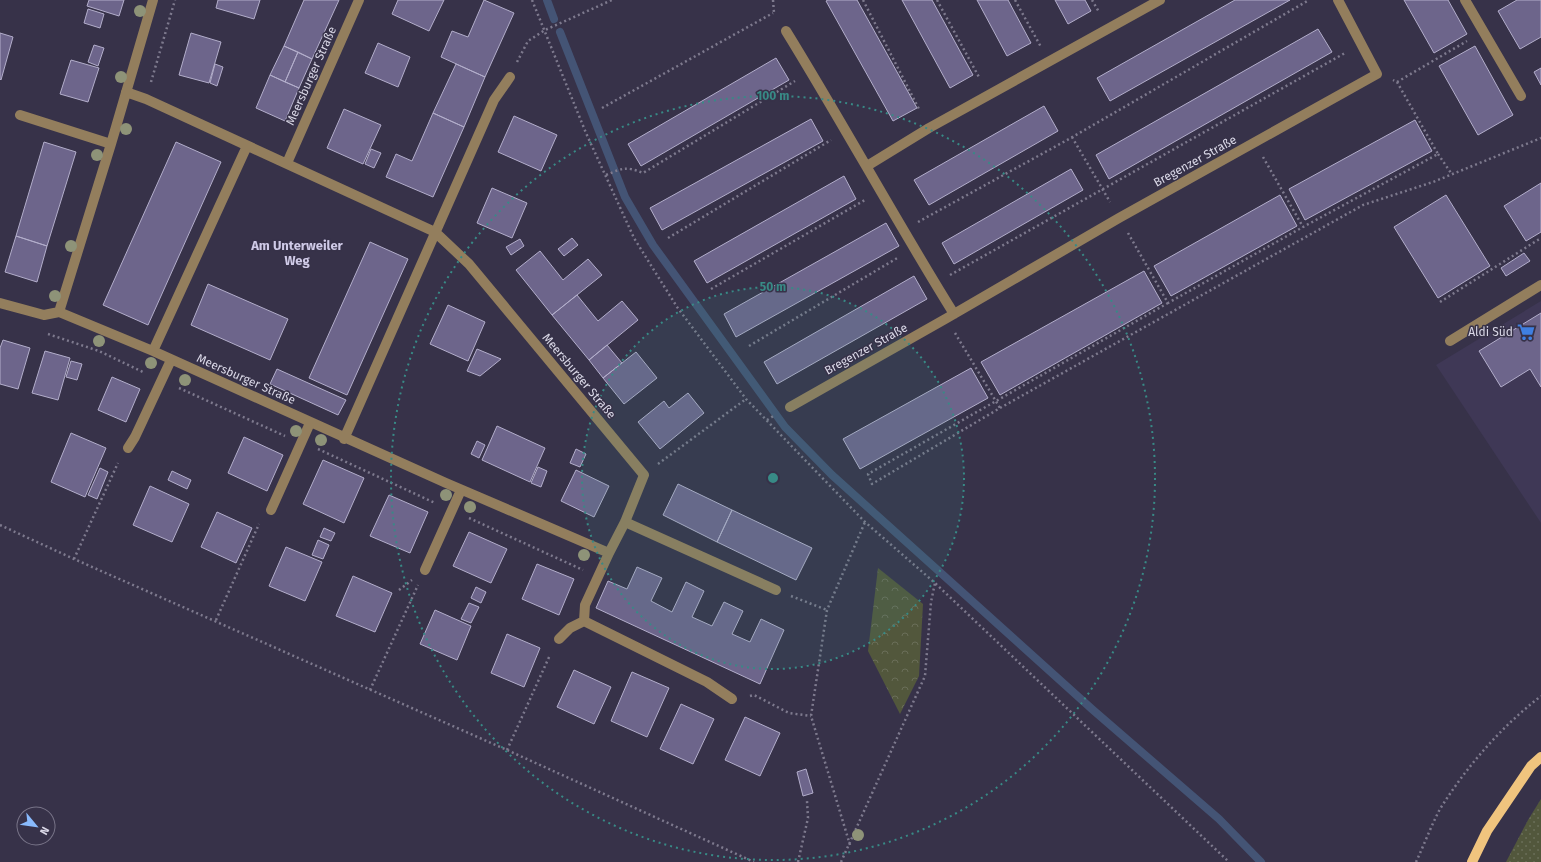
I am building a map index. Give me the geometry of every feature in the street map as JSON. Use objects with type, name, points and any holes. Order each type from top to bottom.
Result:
[{"type":"main road","points":[[1472,862],[1487,831],[1531,766],[1541,758]]},
{"type":"street","points":[[59,312],[111,144],[153,0]]},
{"type":"street","name":"Meersburger Straße","points":[[287,163],[360,0]]},
{"type":"street","points":[[867,166],[929,128],[1160,0]]},
{"type":"street","points":[[1338,0],[1377,74]]},
{"type":"street","points":[[1465,0],[1482,32],[1521,96]]},
{"type":"street","points":[[786,32],[867,166],[913,248],[935,283],[950,316]]},
{"type":"street","name":"Bregenzer Straße","points":[[790,406],[950,316],[1119,218],[1377,74]]},
{"type":"street","points":[[344,438],[494,100],[510,78]]},
{"type":"street","name":"Meersburger Straße","points":[[126,92],[146,99],[435,232],[468,264],[644,475]]},
{"type":"street","points":[[20,115],[111,144]]},
{"type":"street","points":[[153,351],[247,146]]},
{"type":"street","points":[[1450,341],[1541,285]]},
{"type":"street","name":"Meersburger Straße","points":[[0,303],[44,315],[59,312],[153,351],[461,490],[609,553]]},
{"type":"street","points":[[128,448],[135,438],[171,360]]},
{"type":"street","points":[[272,510],[310,423]]},
{"type":"street","points":[[584,621],[585,605],[625,522],[644,475]]},
{"type":"street","points":[[425,570],[461,490]]},
{"type":"street","points":[[625,522],[776,590]]},
{"type":"street","points":[[559,639],[570,628],[584,621]]},
{"type":"street","points":[[584,621],[707,682],[732,699]]},
{"type":"path","points":[[532,0],[586,132],[634,238],[677,307],[746,399],[864,522],[935,583],[1229,862]]},
{"type":"path","points":[[510,78],[528,41],[545,30],[612,0]]},
{"type":"path","points":[[863,0],[929,128]]},
{"type":"path","points":[[937,0],[989,96]]},
{"type":"path","points":[[1015,0],[1049,61]]},
{"type":"path","points":[[904,230],[1072,137],[1309,0]]},
{"type":"path","points":[[602,108],[773,13]]},
{"type":"path","points":[[1397,82],[1482,32]]},
{"type":"path","points":[[935,283],[1362,44]]},
{"type":"path","points":[[606,175],[622,169],[631,168],[644,174],[811,72]]},
{"type":"path","points":[[1377,74],[1397,82],[1438,154],[1451,173]]},
{"type":"path","points":[[668,238],[845,131]]},
{"type":"path","points":[[1072,137],[1168,303]]},
{"type":"path","points":[[1438,154],[1303,227],[868,474],[872,484],[1000,408],[1363,205],[1433,182],[1451,173],[1541,138]]},
{"type":"path","points":[[1254,143],[1303,227]]},
{"type":"path","points":[[711,289],[880,190]]},
{"type":"path","points":[[1440,302],[1541,238]]},
{"type":"path","points":[[749,346],[913,248]]},
{"type":"path","points":[[950,316],[1000,408]]},
{"type":"path","points":[[45,333],[99,351],[598,576]]},
{"type":"path","points":[[644,475],[746,399]]},
{"type":"path","points":[[74,559],[102,500],[121,455],[128,448]]},
{"type":"path","points":[[216,620],[260,523],[272,510]]},
{"type":"path","points":[[850,845],[811,716],[827,610],[864,522]]},
{"type":"path","points":[[0,525],[507,750],[754,862]]},
{"type":"path","points":[[370,690],[425,570]]},
{"type":"path","points":[[841,862],[850,845],[925,676],[931,602],[935,583]]},
{"type":"path","points":[[776,590],[827,610]]},
{"type":"path","points":[[507,750],[553,648],[559,639]]},
{"type":"path","points":[[732,699],[754,695],[789,713],[811,716]]},
{"type":"path","points":[[1416,862],[1440,810],[1479,755],[1520,712],[1541,696]]},
{"type":"path","points":[[798,862],[808,818],[807,801]]},
{"type":"shaded area","points":[[1541,301],[1541,523],[1436,365]]},
{"type":"green space","points":[[878,568],[923,604],[919,676],[900,714],[868,651]]},
{"type":"green space","points":[[1541,799],[1541,862],[1506,862],[1528,820]]},
{"type":"building","points":[[89,0],[124,0],[119,16],[87,6]]},
{"type":"building","points":[[218,0],[260,0],[254,19],[216,8]]},
{"type":"building","points":[[304,0],[339,0],[312,59],[284,46]]},
{"type":"building","points":[[398,0],[444,0],[429,31],[392,14]]},
{"type":"building","points":[[484,0],[514,13],[485,77],[441,57],[452,31],[468,37]]},
{"type":"building","points":[[857,0],[917,108],[893,121],[826,1]]},
{"type":"building","points":[[902,0],[932,0],[973,75],[950,88]]},
{"type":"building","points":[[977,0],[1008,0],[1031,43],[1007,56]]},
{"type":"building","points":[[1055,0],[1085,0],[1091,11],[1068,24]]},
{"type":"building","points":[[1235,0],[1290,0],[1110,101],[1097,78]]},
{"type":"building","points":[[1404,0],[1448,0],[1467,34],[1434,53]]},
{"type":"building","points":[[1517,0],[1541,0],[1541,37],[1520,49],[1498,11]]},
{"type":"building","points":[[88,9],[104,14],[100,28],[84,23]]},
{"type":"building","points":[[1318,29],[1332,52],[1109,179],[1096,155]]},
{"type":"building","points":[[0,33],[13,37],[1,80],[0,79]]},
{"type":"building","points":[[191,33],[221,42],[209,83],[179,75]]},
{"type":"building","points":[[378,43],[410,57],[398,87],[365,73]]},
{"type":"building","points":[[94,45],[104,48],[98,66],[88,62]]},
{"type":"building","points":[[284,46],[298,52],[285,82],[270,75]]},
{"type":"building","points":[[1475,46],[1513,115],[1478,135],[1439,66]]},
{"type":"building","points":[[298,52],[312,59],[299,88],[285,82]]},
{"type":"building","points":[[776,58],[789,80],[641,166],[628,144]]},
{"type":"building","points":[[71,60],[99,68],[88,102],[60,94]]},
{"type":"building","points":[[215,64],[223,67],[217,86],[210,83]]},
{"type":"building","points":[[456,64],[485,77],[464,127],[433,113]]},
{"type":"building","points":[[1541,68],[1541,85],[1534,72]]},
{"type":"building","points":[[270,75],[299,88],[285,121],[256,108]]},
{"type":"building","points":[[1044,106],[1058,131],[929,205],[914,180]]},
{"type":"building","points":[[344,109],[381,125],[363,164],[327,148]]},
{"type":"building","points":[[433,113],[464,127],[433,197],[386,177],[396,154],[412,161]]},
{"type":"building","points":[[514,116],[557,135],[541,171],[498,152]]},
{"type":"building","points":[[811,119],[823,141],[662,230],[650,208]]},
{"type":"building","points":[[1415,120],[1432,151],[1305,220],[1289,189]]},
{"type":"building","points":[[44,142],[76,152],[47,246],[16,236]]},
{"type":"building","points":[[176,142],[221,162],[148,325],[103,305]]},
{"type":"building","points":[[371,149],[381,153],[374,168],[365,164]]},
{"type":"building","points":[[1071,169],[1083,190],[954,264],[942,243]]},
{"type":"building","points":[[844,176],[856,199],[707,283],[694,261]]},
{"type":"building","points":[[1541,183],[1541,232],[1526,241],[1504,206]]},
{"type":"building","points":[[492,188],[527,203],[512,238],[477,223]]},
{"type":"building","points":[[1280,195],[1297,226],[1171,296],[1154,266]]},
{"type":"building","points":[[1446,195],[1490,266],[1438,298],[1394,227]]},
{"type":"building","points":[[886,223],[899,246],[736,337],[724,314]]},
{"type":"building","points":[[16,236],[47,246],[37,282],[5,272]]},
{"type":"building","points":[[572,238],[578,245],[564,256],[558,249]]},
{"type":"building","points":[[520,239],[524,246],[511,255],[506,247]]},
{"type":"building","points":[[370,242],[408,259],[347,395],[309,378]]},
{"type":"building","points":[[540,251],[563,280],[588,259],[602,275],[552,315],[516,270]]},
{"type":"building","points":[[1524,253],[1530,261],[1506,276],[1501,268]]},
{"type":"building","points":[[1144,271],[1162,303],[1000,395],[981,362]]},
{"type":"building","points":[[914,276],[927,299],[777,384],[764,362]]},
{"type":"building","points":[[208,284],[288,319],[270,360],[191,325]]},
{"type":"building","points":[[577,295],[598,321],[622,301],[638,320],[589,360],[552,315]]},
{"type":"building","points":[[448,305],[485,322],[468,361],[430,344]]},
{"type":"building","name":"Aldi Süd","points":[[1541,313],[1541,387],[1530,369],[1501,387],[1479,351]]},
{"type":"building","points":[[3,340],[30,348],[18,389],[0,384],[0,348]]},
{"type":"building","points":[[607,345],[622,363],[603,378],[589,360]]},
{"type":"building","points":[[477,349],[501,359],[480,376],[467,371]]},
{"type":"building","points":[[45,351],[70,358],[58,400],[32,393]]},
{"type":"building","points":[[636,352],[657,378],[624,404],[603,378]]},
{"type":"building","points":[[71,361],[82,364],[77,380],[66,377]]},
{"type":"building","points":[[971,368],[988,398],[860,469],[843,439]]},
{"type":"building","points":[[277,369],[346,400],[338,415],[270,384]]},
{"type":"building","points":[[112,377],[140,389],[126,422],[98,410]]},
{"type":"building","points":[[688,393],[704,413],[660,449],[638,422],[664,401],[669,408]]},
{"type":"building","points":[[497,426],[545,448],[530,482],[482,460]]},
{"type":"building","points":[[71,433],[106,448],[85,497],[51,482]]},
{"type":"building","points":[[244,437],[283,455],[267,491],[228,473]]},
{"type":"building","points":[[477,441],[485,445],[479,458],[471,454]]},
{"type":"building","points":[[576,449],[586,454],[580,467],[570,463]]},
{"type":"building","points":[[323,460],[364,478],[344,523],[303,504]]},
{"type":"building","points":[[538,467],[547,471],[541,487],[531,483]]},
{"type":"building","points":[[100,468],[108,472],[97,499],[88,495]]},
{"type":"building","points":[[576,470],[609,486],[594,517],[561,501]]},
{"type":"building","points":[[172,471],[191,480],[187,489],[168,480]]},
{"type":"building","points":[[678,484],[732,510],[717,542],[663,515]]},
{"type":"building","points":[[150,486],[189,504],[172,542],[133,525]]},
{"type":"building","points":[[389,495],[428,512],[410,553],[370,536]]},
{"type":"building","points":[[732,510],[812,548],[796,580],[717,542]]},
{"type":"building","points":[[217,512],[252,528],[236,563],[201,547]]},
{"type":"building","points":[[324,528],[335,533],[331,541],[320,537]]},
{"type":"building","points":[[469,532],[507,549],[491,583],[453,566]]},
{"type":"building","points":[[318,540],[329,545],[323,559],[312,555]]},
{"type":"building","points":[[286,547],[322,562],[305,601],[269,586]]},
{"type":"building","points":[[537,564],[574,579],[559,615],[522,599]]},
{"type":"building","points":[[637,567],[662,578],[651,601],[672,612],[686,582],[704,591],[692,617],[712,626],[724,602],[743,611],[732,634],[750,642],[761,619],[784,630],[760,684],[596,608],[608,581],[627,589]]},
{"type":"building","points":[[353,576],[392,593],[375,632],[336,616]]},
{"type":"building","points":[[476,587],[486,592],[481,603],[471,598]]},
{"type":"building","points":[[469,603],[479,607],[471,623],[461,619]]},
{"type":"building","points":[[435,610],[471,626],[457,660],[420,644]]},
{"type":"building","points":[[507,634],[540,648],[524,687],[491,673]]},
{"type":"building","points":[[574,670],[611,687],[594,724],[557,707]]},
{"type":"building","points":[[632,672],[669,688],[647,737],[611,721]]},
{"type":"building","points":[[681,704],[714,719],[693,764],[660,749]]},
{"type":"building","points":[[745,717],[780,733],[760,776],[725,760]]},
{"type":"building","points":[[806,769],[813,793],[803,796],[797,772]]},
{"type":"waterway","points":[[547,0],[554,19]]},
{"type":"waterway","points":[[560,32],[625,197],[653,245],[785,427],[832,475],[1093,710],[1219,819],[1261,862]]},
{"type":"place","name":"Aldi Süd","points":[[1526,332]]},
{"type":"district","name":"Am Unterweiler Weg","points":[[297,252]]}]
